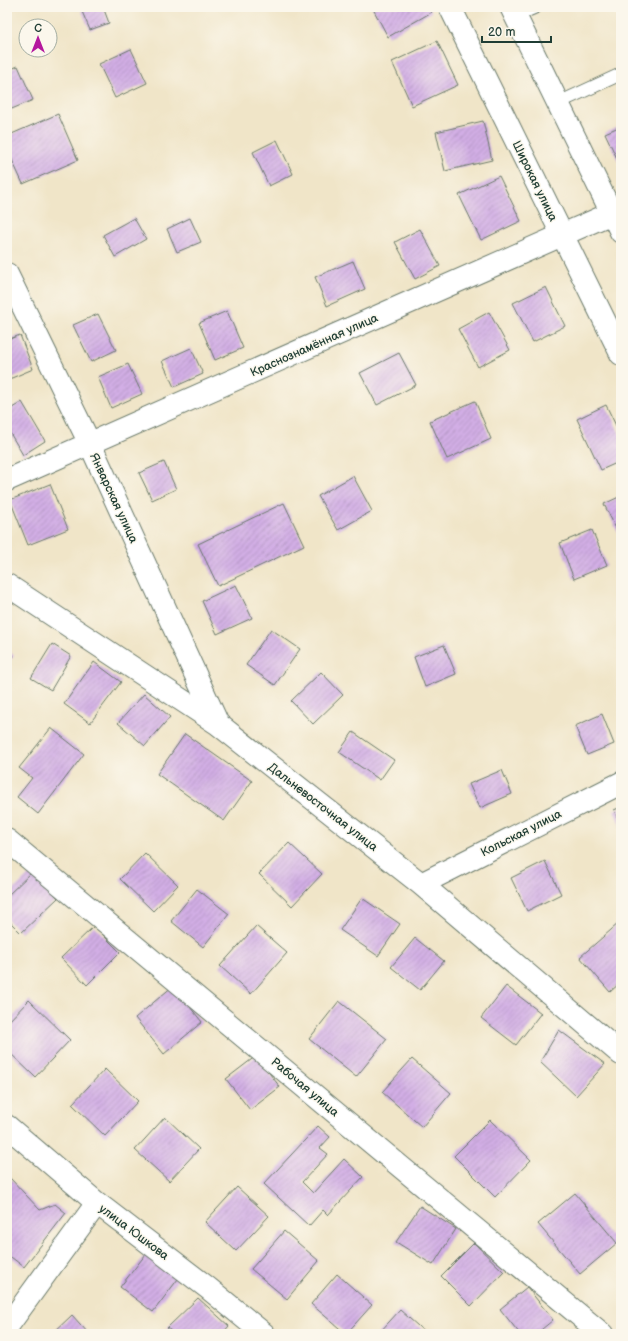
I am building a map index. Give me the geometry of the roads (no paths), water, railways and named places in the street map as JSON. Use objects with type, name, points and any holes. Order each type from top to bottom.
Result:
[{"type":"street","name":"Широкая улица","points":[[450,7],[621,354]]},
{"type":"street","points":[[513,12],[558,103],[616,210],[621,232]]},
{"type":"street","name":"Краснознамённая улица","points":[[7,480],[616,210]]},
{"type":"street","name":"Январская улица","points":[[7,274],[90,444],[218,724]]},
{"type":"street","name":"Дальневосточная улица","points":[[7,586],[218,724],[421,884],[621,1054]]},
{"type":"street","name":"Кольская улица","points":[[421,884],[621,783]]},
{"type":"street","name":"Рабочая улица","points":[[7,840],[602,1334]]},
{"type":"street","name":"улица Юшкова","points":[[7,1126],[97,1203],[208,1288],[264,1334]]},
{"type":"street","points":[[7,1327],[97,1203]]},
{"type":"lane","points":[[513,12],[536,7]]},
{"type":"lane","points":[[558,103],[621,74]]}]
